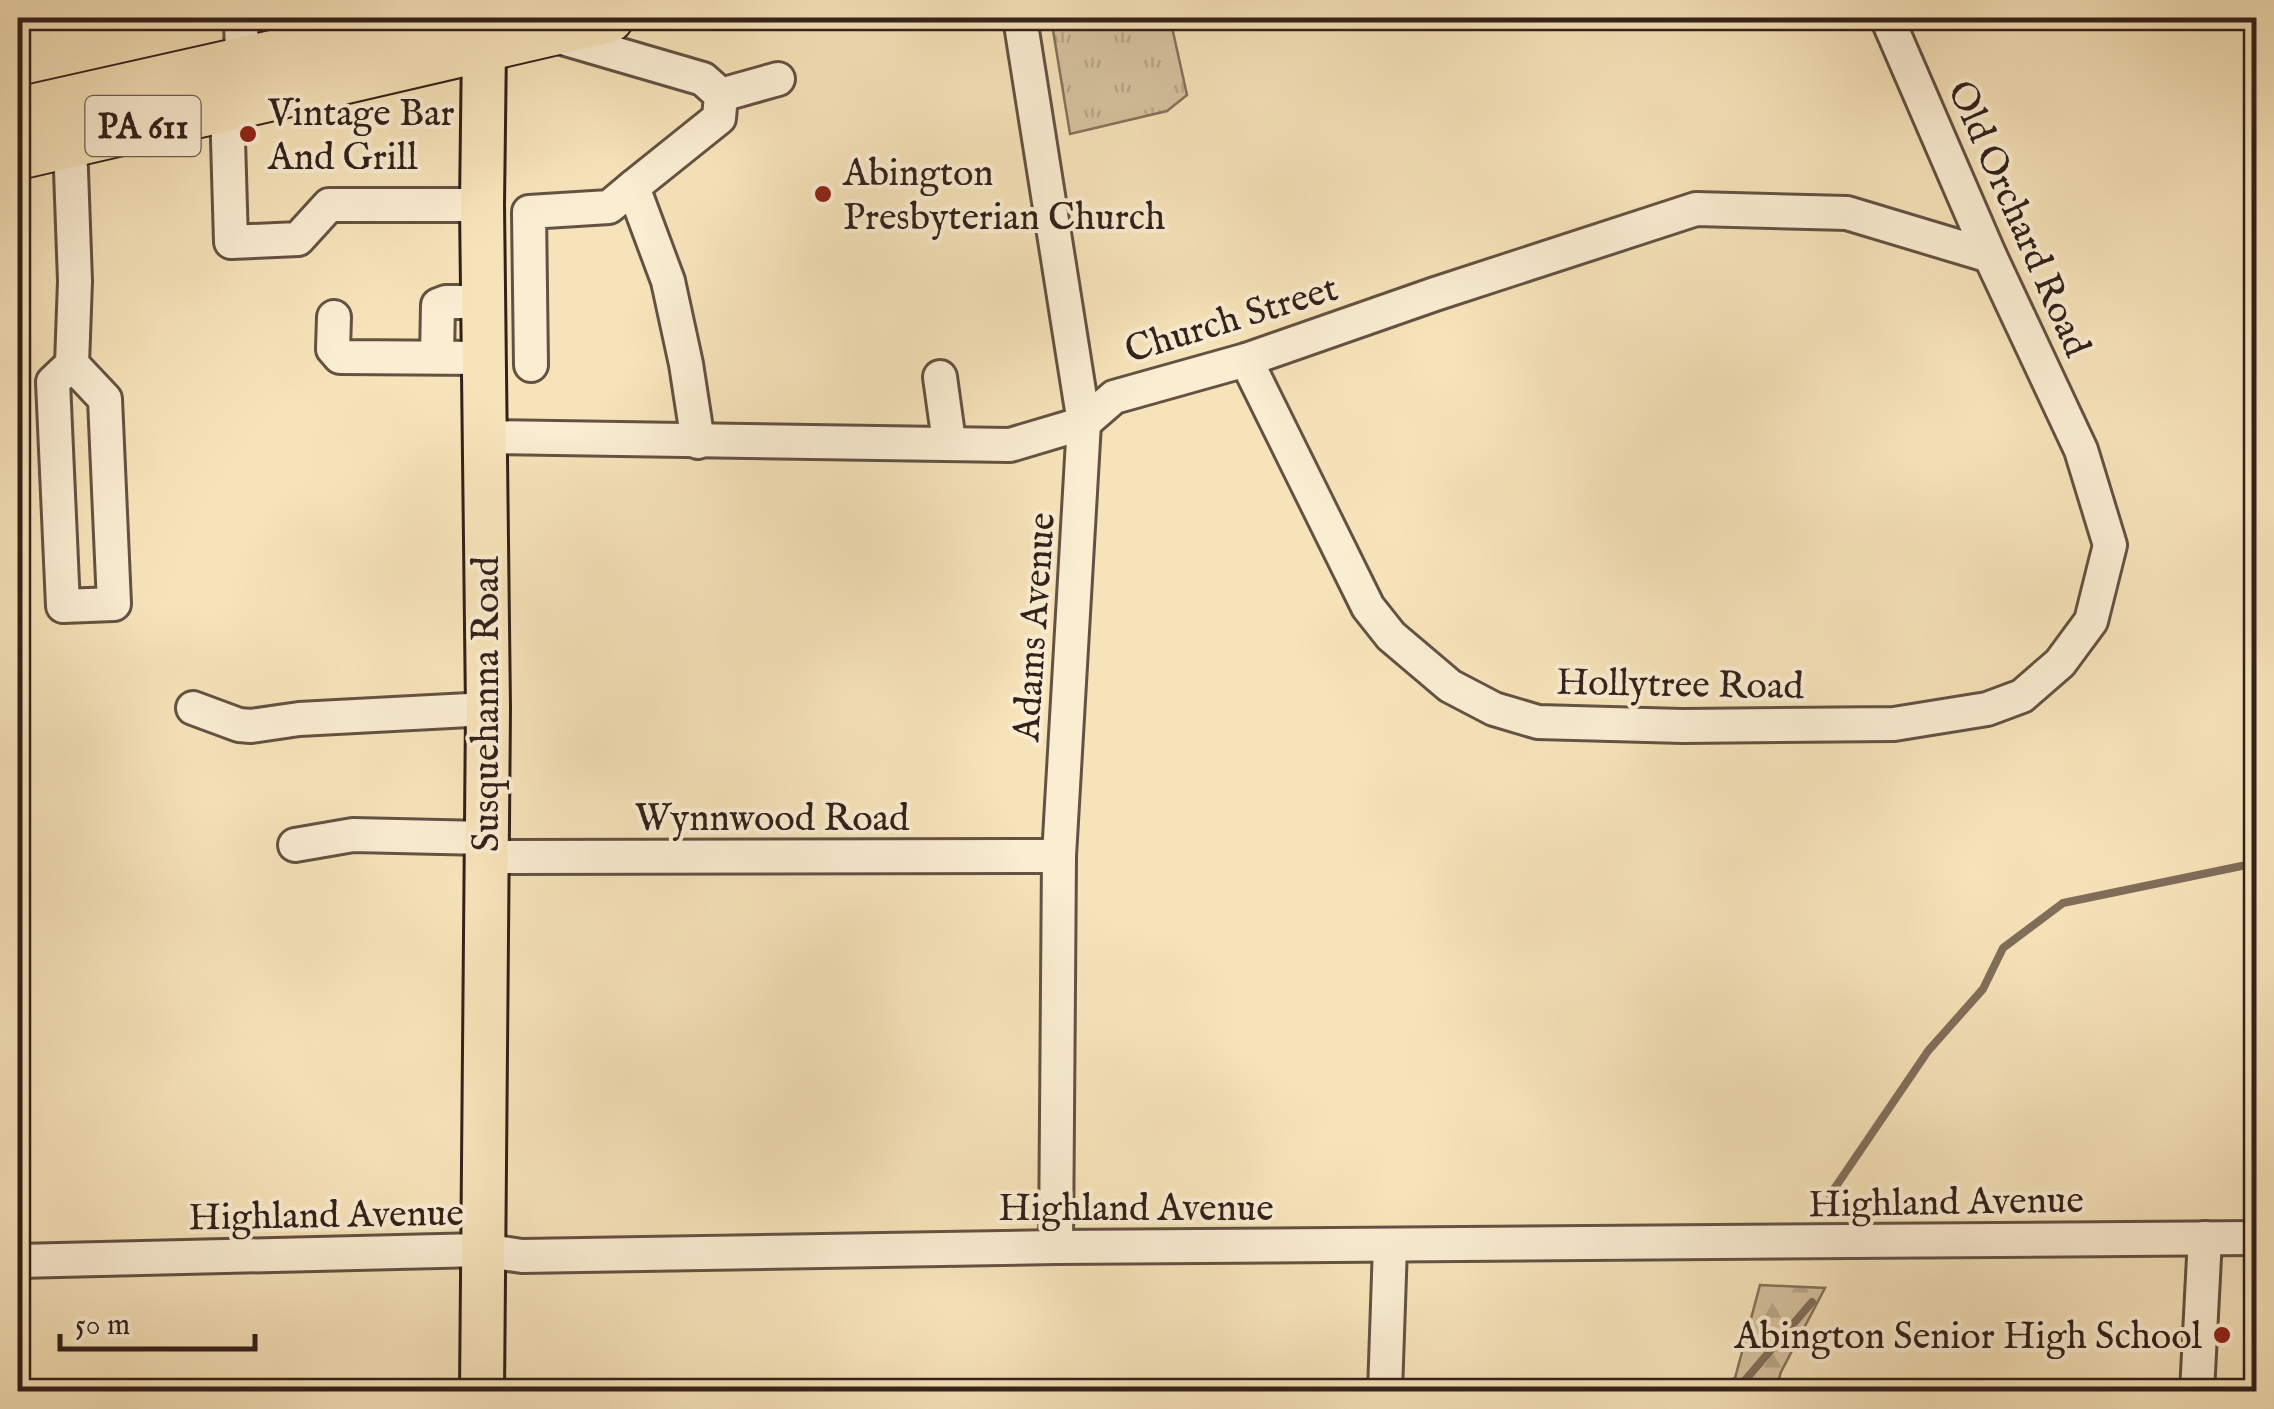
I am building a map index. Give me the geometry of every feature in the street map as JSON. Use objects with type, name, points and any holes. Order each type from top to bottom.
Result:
[{"type":"highway","name":"PA 611","points":[[18,112],[242,39],[438,18]]},
{"type":"highway","name":"PA 611","points":[[18,155],[227,106],[481,32],[542,33],[609,18]]},
{"type":"main road","name":"Susquehanna Road","points":[[481,32],[488,709],[482,1392]]},
{"type":"street","name":"Adams Avenue","points":[[1020,18],[1084,423],[1058,856],[1056,1247]]},
{"type":"street","name":"Old Orchard Road","points":[[1887,18],[1990,256],[2081,450]]},
{"type":"street","points":[[542,33],[703,80],[721,94]]},
{"type":"street","points":[[721,94],[778,78]]},
{"type":"street","points":[[531,364],[529,212],[609,207],[719,118],[721,94]]},
{"type":"street","points":[[227,106],[230,242],[298,239],[328,205],[482,205]]},
{"type":"street","points":[[70,143],[75,280],[72,364],[53,382],[64,606],[114,604],[105,399],[72,364]]},
{"type":"street","points":[[634,186],[668,281],[698,442]]},
{"type":"street","name":"Church Street","points":[[485,438],[1010,444],[1084,423],[1114,397],[1246,360],[1696,209],[1847,213],[1990,256]]},
{"type":"street","points":[[436,356],[438,306],[446,302],[484,302]]},
{"type":"street","points":[[334,317],[333,349],[340,357],[484,358]]},
{"type":"street","name":"Hollytree Road","points":[[1246,360],[1348,571],[1391,636],[1450,686],[1494,709],[1538,722],[1683,726],[1894,724],[1987,709],[2022,696],[2060,663],[2091,621],[2110,545],[2081,450]]},
{"type":"street","points":[[940,377],[949,442]]},
{"type":"street","points":[[59,511],[110,508]]},
{"type":"street","points":[[192,708],[251,726],[299,719],[488,709]]},
{"type":"street","name":"Wynnwood Road","points":[[294,845],[353,835],[485,847],[1058,856]]},
{"type":"street","points":[[2198,1392],[2205,1238]]},
{"type":"street","name":"Highland Avenue","points":[[18,1262],[481,1250],[522,1256],[1056,1247],[2256,1238]]},
{"type":"street","points":[[1385,1392],[1390,1246]]},
{"type":"green space","points":[[1051,18],[1170,18],[1187,95],[1167,111],[1070,134]]},
{"type":"green space","points":[[1760,1285],[1825,1288],[1775,1391],[1699,1391],[1735,1378]]},
{"type":"waterway","points":[[1830,1195],[1928,1051],[1983,989],[2003,948],[2063,903],[2256,863]]},
{"type":"waterway","points":[[1735,1392],[1812,1302]]},
{"type":"place","name":"Vintage Bar And Grill","points":[[248,134]]},
{"type":"place","name":"Abington Presbyterian Church","points":[[823,194]]},
{"type":"place","name":"Abington Senior High School","points":[[2222,1335]]}]
